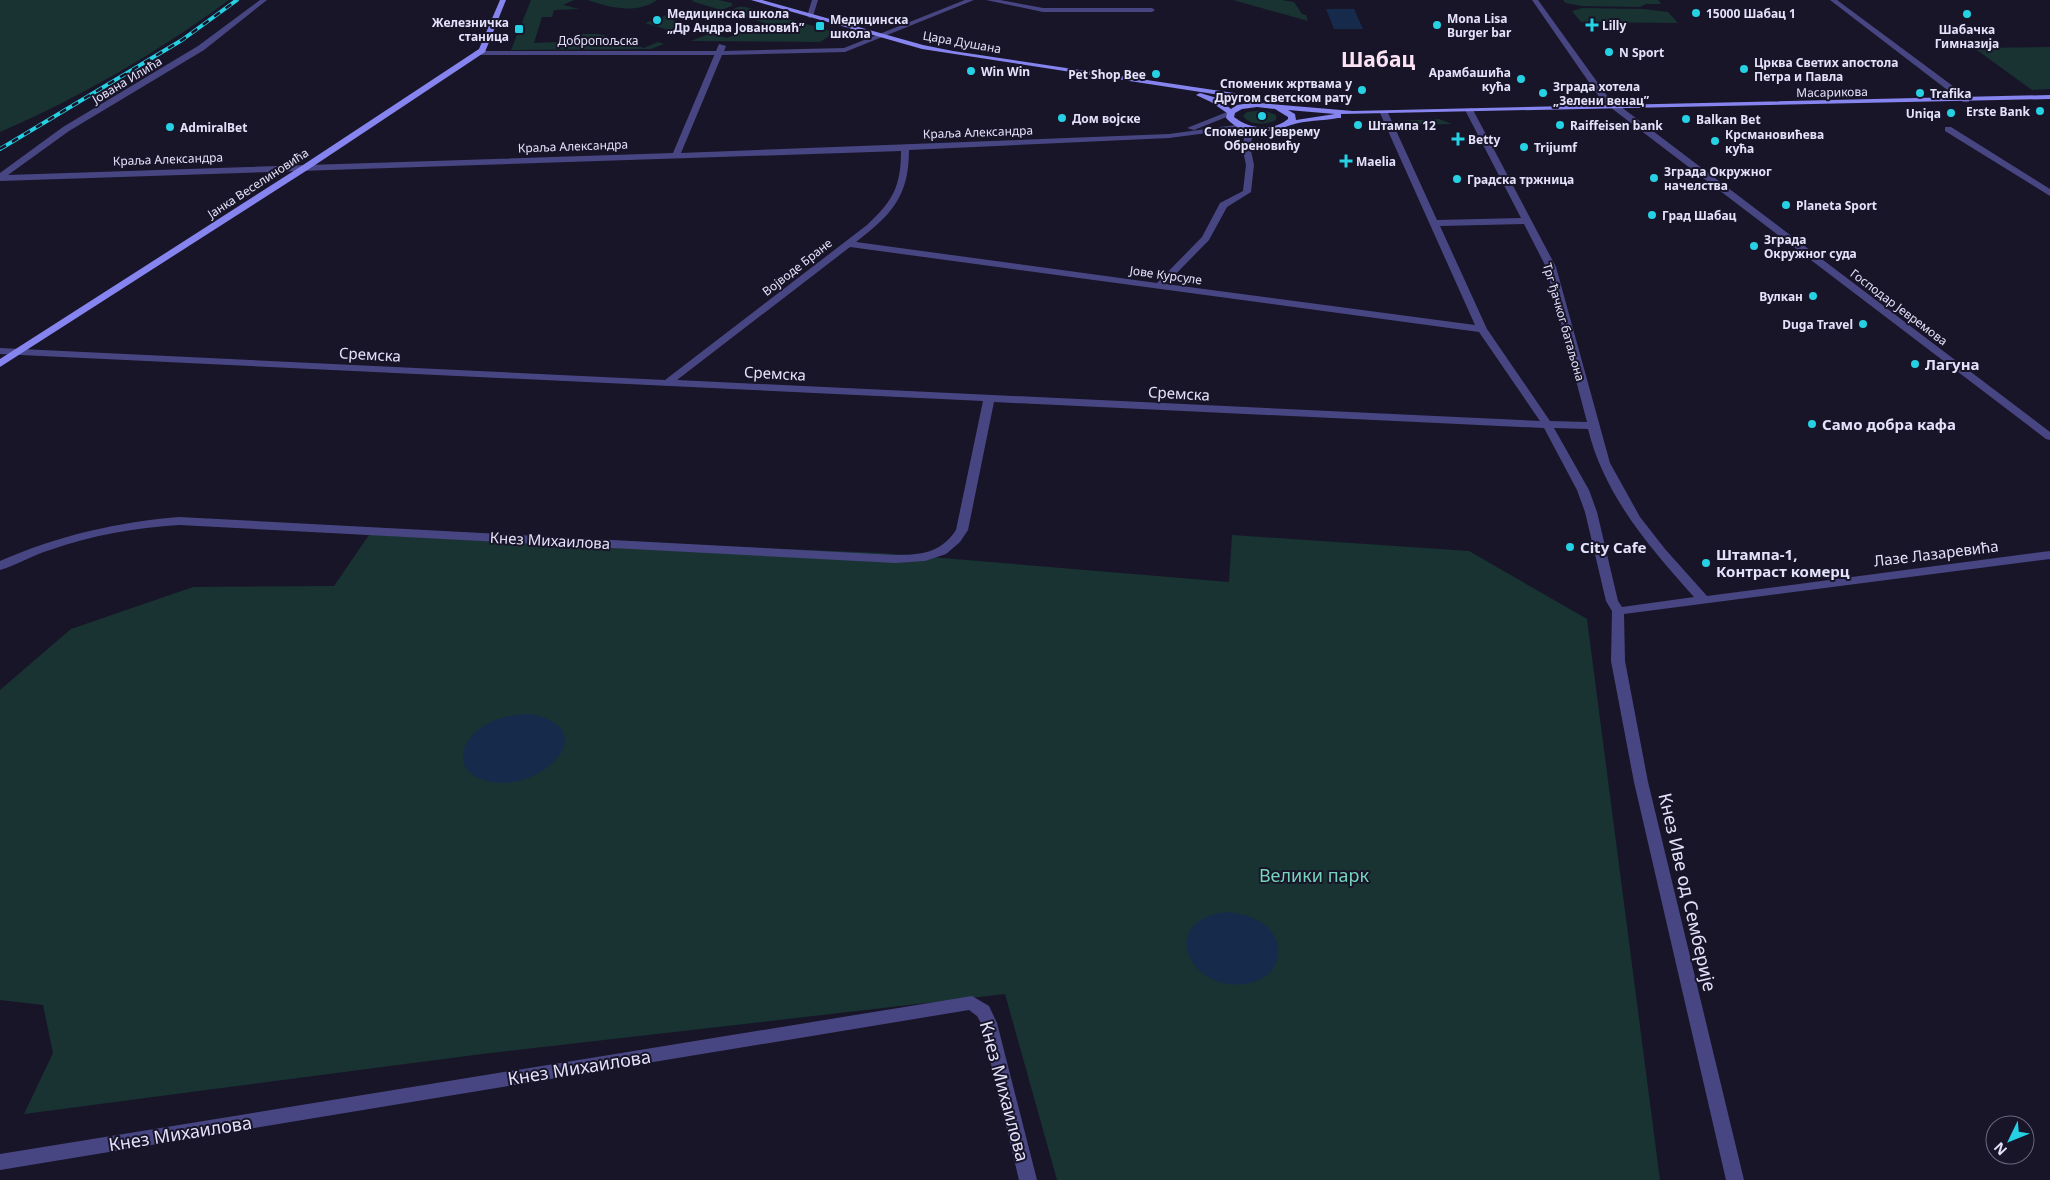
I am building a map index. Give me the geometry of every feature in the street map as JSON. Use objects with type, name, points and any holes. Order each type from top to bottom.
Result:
[{"type":"main road","name":"Јанка Веселиновића","points":[[0,364],[306,167],[478,53],[482,50],[503,0]]},
{"type":"main road","name":"Цара Душана","points":[[754,0],[883,36],[962,54],[1234,95],[1250,100],[1256,105]]},
{"type":"main road","name":"Цара Душана","points":[[1171,87],[1214,100],[1230,113],[1233,121],[1247,127]]},
{"type":"main road","name":"Масарикова","points":[[1614,106],[2050,97]]},
{"type":"main road","points":[[1230,113],[1240,107],[1256,105],[1353,114]]},
{"type":"main road","points":[[1247,127],[1275,128],[1290,123],[1353,114],[1614,106]]},
{"type":"main road","points":[[1277,107],[1292,116],[1290,123]]},
{"type":"street","name":"Јована Илића","points":[[0,177],[66,129],[201,48],[264,0]]},
{"type":"street","points":[[810,16],[815,0]]},
{"type":"street","name":"Добропољска","points":[[478,53],[718,53],[825,52],[845,50],[862,45],[971,0]]},
{"type":"street","points":[[989,0],[1043,10],[1152,10]]},
{"type":"street","name":"Господар Јевремова","points":[[1535,0],[1600,93],[1614,106],[2050,437]]},
{"type":"street","points":[[1833,0],[1966,100]]},
{"type":"street","points":[[676,155],[718,53]]},
{"type":"street","name":"Трг ђачког батаљона","points":[[1469,110],[1551,267],[1604,462],[1629,510],[1672,566],[1703,599]]},
{"type":"street","name":"Краља Александра","points":[[1146,137],[1199,126],[1230,113]]},
{"type":"street","points":[[1384,113],[1482,329],[1547,425],[1583,490],[1591,512],[1612,601],[1618,611]]},
{"type":"street","name":"Краља Александра","points":[[0,177],[905,148],[1146,137],[1247,127]]},
{"type":"street","points":[[1159,286],[1206,238],[1223,205],[1247,192],[1250,165],[1246,146],[1247,127]]},
{"type":"street","points":[[1948,129],[2050,193]]},
{"type":"street","name":"Војводе Бране","points":[[667,383],[889,210],[901,193],[905,176],[905,148]]},
{"type":"street","points":[[1433,223],[1527,221]]},
{"type":"street","name":"Јове Курсуле","points":[[846,244],[1482,329]]},
{"type":"street","name":"Сремска","points":[[0,351],[1547,425]]},
{"type":"street","name":"Кнез Михаилова","points":[[0,566],[38,550],[90,533],[133,524],[179,521],[895,559],[928,557],[954,544],[962,530],[988,398]]},
{"type":"street","points":[[1547,425],[1593,426]]},
{"type":"street","name":"Лазе Лазаревића","points":[[1618,611],[2050,555]]},
{"type":"street","name":"Кнез Иве од Семберије","points":[[1618,611],[1618,661],[1641,782],[1734,1180]]},
{"type":"street","name":"Кнез Михаилова","points":[[0,1162],[972,1003],[983,1010],[989,1023],[1028,1180]]},
{"type":"green space","points":[[0,0],[229,0],[175,38],[89,89],[0,132]]},
{"type":"green space","points":[[531,0],[574,0],[563,5],[579,9],[554,10],[552,17],[542,17],[534,43],[580,41],[582,34],[599,34],[644,48],[658,42],[664,44],[651,49],[511,50]]},
{"type":"green space","points":[[587,0],[657,0],[649,5],[622,8]]},
{"type":"green space","points":[[719,0],[732,3],[732,6],[721,10],[691,1]]},
{"type":"green space","points":[[1233,0],[1282,0],[1294,2],[1302,14],[1306,15],[1308,21]]},
{"type":"green space","points":[[1563,0],[1658,0],[1661,4],[1646,4],[1640,7],[1581,6],[1566,3]]},
{"type":"green space","points":[[738,7],[745,7],[835,32],[820,42],[691,41],[711,33],[727,38],[765,23],[726,12]]},
{"type":"green space","points":[[1582,8],[1643,9],[1668,12],[1678,23],[1581,22],[1572,11]]},
{"type":"green space","points":[[675,12],[681,14],[669,19],[689,25],[675,32],[645,23]]},
{"type":"green space","points":[[2050,47],[2050,89],[2032,90],[1974,48]]},
{"type":"green space","points":[[1263,110],[1276,115],[1276,120],[1258,124],[1250,122],[1243,116],[1247,112]]},
{"type":"green space","points":[[1439,119],[1452,124],[1399,125],[1398,121]]},
{"type":"green space","name":"Велики парк","points":[[371,532],[882,553],[1229,582],[1232,535],[1469,551],[1587,619],[1660,1180],[1057,1180],[1005,994],[482,1054],[24,1114],[53,1053],[43,1005],[0,1000],[0,690],[71,629],[193,587],[334,586]]},
{"type":"water","points":[[1326,9],[1354,9],[1363,29],[1334,29]]},
{"type":"water","points":[[530,714],[552,721],[563,732],[564,744],[558,757],[546,768],[530,777],[511,782],[492,782],[471,774],[465,767],[463,759],[467,743],[473,735],[482,727],[499,719]]},
{"type":"water","points":[[1228,912],[1254,918],[1273,934],[1278,948],[1276,963],[1266,976],[1259,980],[1236,985],[1216,981],[1201,972],[1190,958],[1186,944],[1191,930],[1204,918]]},
{"type":"railway","points":[[0,149],[182,40],[237,0]]},
{"type":"place","name":"15000 Шабац 1","points":[[1696,13]]},
{"type":"place","name":"Шабачка Гимназија","points":[[1967,14]]},
{"type":"place","name":"Медицинска школа „Др Андра Јовановић”","points":[[657,20]]},
{"type":"place","name":"Mona Lisa Burger bar","points":[[1437,25]]},
{"type":"place","name":"Lilly","points":[[1592,25]]},
{"type":"place","name":"Медицинска школа","points":[[820,26]]},
{"type":"place","name":"Железничка станица","points":[[519,29]]},
{"type":"place","name":"N Sport","points":[[1609,52]]},
{"type":"place","name":"Црква Светих апостола Петра и Павла","points":[[1744,69]]},
{"type":"place","name":"Win Win","points":[[971,71]]},
{"type":"place","name":"Pet Shop Bee","points":[[1156,74]]},
{"type":"place","name":"Арамбашића кућа","points":[[1521,79]]},
{"type":"place","name":"Споменик жртвама у Другом светском рату","points":[[1362,90]]},
{"type":"place","name":"Зграда хотела „Зелени венац”","points":[[1543,93]]},
{"type":"place","name":"Trafika","points":[[1920,93]]},
{"type":"place","name":"Erste Bank","points":[[2040,111]]},
{"type":"place","name":"Uniqa","points":[[1951,113]]},
{"type":"place","name":"Споменик Јеврему Обреновићу","points":[[1262,116]]},
{"type":"place","name":"Дом војске","points":[[1062,118]]},
{"type":"place","name":"Balkan Bet","points":[[1686,119]]},
{"type":"place","name":"Штампа 12","points":[[1358,125]]},
{"type":"place","name":"Raiffeisen bank","points":[[1560,125]]},
{"type":"place","name":"AdmiralBet","points":[[170,127]]},
{"type":"place","name":"Betty","points":[[1458,139]]},
{"type":"place","name":"Крсмановићева кућа","points":[[1715,141]]},
{"type":"place","name":"Trijumf","points":[[1524,147]]},
{"type":"place","name":"Maelia","points":[[1346,161]]},
{"type":"place","name":"Зграда Окружног начелства","points":[[1654,178]]},
{"type":"place","name":"Градска тржница","points":[[1457,179]]},
{"type":"place","name":"Planeta Sport","points":[[1786,205]]},
{"type":"place","name":"Град Шабац","points":[[1652,215]]},
{"type":"place","name":"Зграда Окружног суда","points":[[1754,246]]},
{"type":"place","name":"Вулкан","points":[[1813,296]]},
{"type":"place","name":"Duga Travel","points":[[1863,324]]},
{"type":"place","name":"Лагуна","points":[[1915,364]]},
{"type":"place","name":"Само добра кафа","points":[[1812,424]]},
{"type":"place","name":"City Cafe","points":[[1570,547]]},
{"type":"place","name":"Штампа-1, Контраст комерц","points":[[1706,563]]},
{"type":"district","name":"Шабац","points":[[1378,59]]}]
